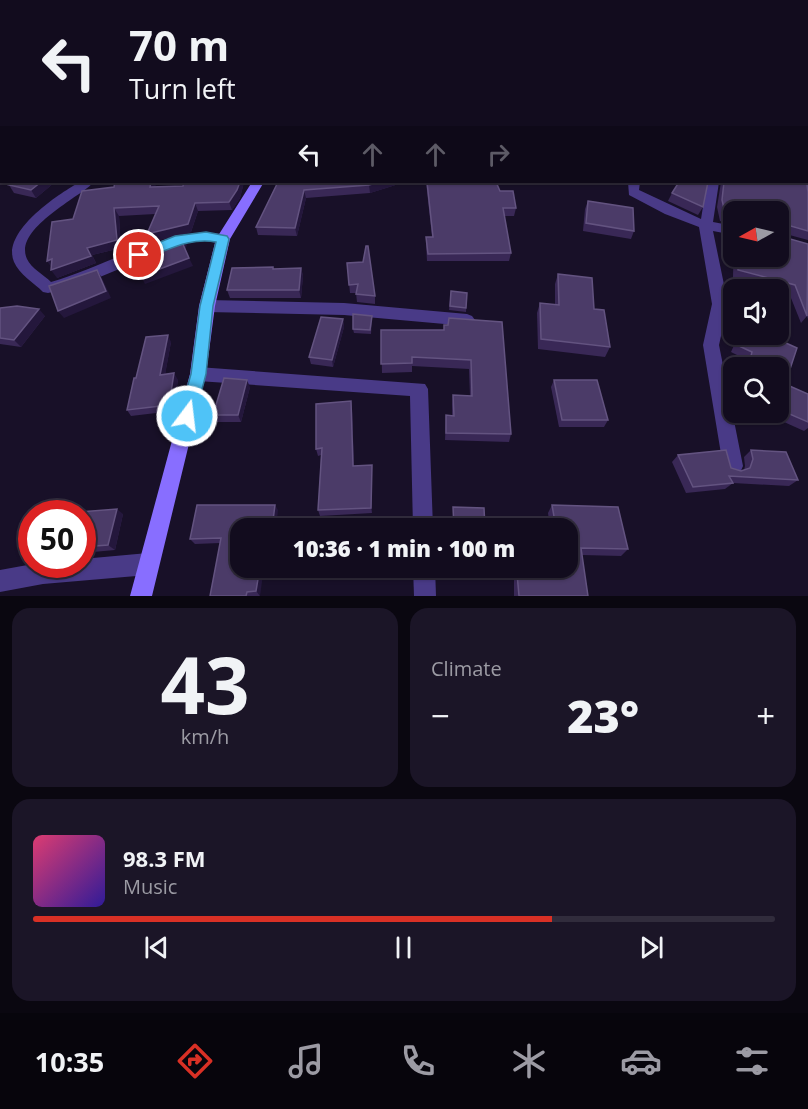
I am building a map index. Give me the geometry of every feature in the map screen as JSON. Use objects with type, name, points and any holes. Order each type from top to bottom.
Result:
[{"type":"main road","points":[[141,596],[198,374],[207,306],[223,239],[257,183]]},
{"type":"street","points":[[86,183],[64,195],[28,230],[18,250],[21,261],[48,288],[78,280],[180,239],[206,236],[223,239]]},
{"type":"street","points":[[634,183],[633,192],[706,227],[723,229]]},
{"type":"street","points":[[713,183],[706,227],[720,304],[711,345],[733,466]]},
{"type":"street","points":[[207,306],[344,309],[477,321]]},
{"type":"street","points":[[198,374],[419,389],[423,518]]},
{"type":"street","points":[[0,581],[43,573],[148,564]]},
{"type":"street","points":[[424,578],[425,596]]},
{"type":"building","points":[[12,183],[40,183],[31,190],[9,185]]},
{"type":"building","points":[[115,183],[151,183],[150,187],[183,186],[184,183],[240,183],[229,202],[195,203],[188,224],[147,234],[159,206],[114,208],[117,240],[87,248],[91,256],[51,270],[52,259],[47,261],[52,222],[73,219],[82,191],[114,187]]},
{"type":"building","points":[[278,183],[376,183],[304,190],[295,228],[256,227]]},
{"type":"building","points":[[427,183],[496,183],[500,191],[513,191],[516,208],[503,208],[511,253],[428,254],[426,237],[433,237]]},
{"type":"building","points":[[678,183],[708,183],[703,207],[672,193]]},
{"type":"building","points":[[724,183],[808,183],[808,231],[789,225],[789,201],[723,201],[723,204],[722,200]]},
{"type":"building","points":[[588,201],[633,208],[634,231],[586,223]]},
{"type":"building","points":[[183,237],[182,242],[189,258],[141,276],[136,262],[139,253]]},
{"type":"building","points":[[789,239],[808,244],[807,316],[795,285],[789,283],[789,279],[772,279],[738,270],[738,267],[789,267]]},
{"type":"building","points":[[366,246],[368,246],[375,296],[356,294],[358,284],[349,285],[347,263],[363,262]]},
{"type":"building","points":[[273,267],[273,269],[301,268],[299,290],[227,290],[232,268]]},
{"type":"building","points":[[97,270],[106,291],[58,311],[49,286]]},
{"type":"building","points":[[558,274],[592,278],[594,309],[604,310],[610,347],[541,339],[540,303],[559,305]]},
{"type":"building","points":[[451,291],[467,293],[466,308],[450,306]]},
{"type":"building","points":[[17,306],[39,309],[14,340],[0,338],[0,308]]},
{"type":"building","points":[[353,314],[372,316],[370,330],[353,329]]},
{"type":"building","points":[[321,317],[343,319],[332,360],[309,357]]},
{"type":"building","points":[[449,318],[502,322],[511,434],[446,433],[446,415],[454,416],[453,395],[472,396],[471,360],[412,357],[412,363],[381,364],[381,330],[444,330],[444,325],[448,325]]},
{"type":"building","points":[[168,335],[160,375],[174,373],[169,405],[127,410],[146,337]]},
{"type":"building","points":[[789,344],[797,348],[789,372],[789,357],[751,357],[752,352],[737,345]]},
{"type":"building","points":[[224,378],[247,380],[238,415],[213,415]]},
{"type":"building","points":[[554,380],[597,380],[608,420],[562,420]]},
{"type":"building","points":[[789,386],[808,394],[808,422],[789,414]]},
{"type":"building","points":[[351,401],[353,466],[372,465],[371,508],[318,510],[322,448],[316,449],[316,404]]},
{"type":"building","points":[[726,450],[731,468],[741,471],[750,468],[753,459],[751,450],[786,452],[798,480],[729,476],[733,483],[693,487],[678,455]]},
{"type":"building","points":[[197,505],[275,505],[273,518],[230,518],[230,578],[258,578],[256,591],[247,592],[246,596],[210,596],[221,538],[190,539]]},
{"type":"building","points":[[552,505],[618,507],[628,549],[581,548],[588,596],[519,596],[517,578],[578,578],[578,518],[554,518]]},
{"type":"building","points":[[453,507],[484,508],[484,518],[454,518]]},
{"type":"building","points":[[117,509],[108,545],[96,546],[96,511]]},
{"type":"route","points":[[139,255],[180,239],[206,236],[223,239],[207,306],[198,374],[187,416]]}]
